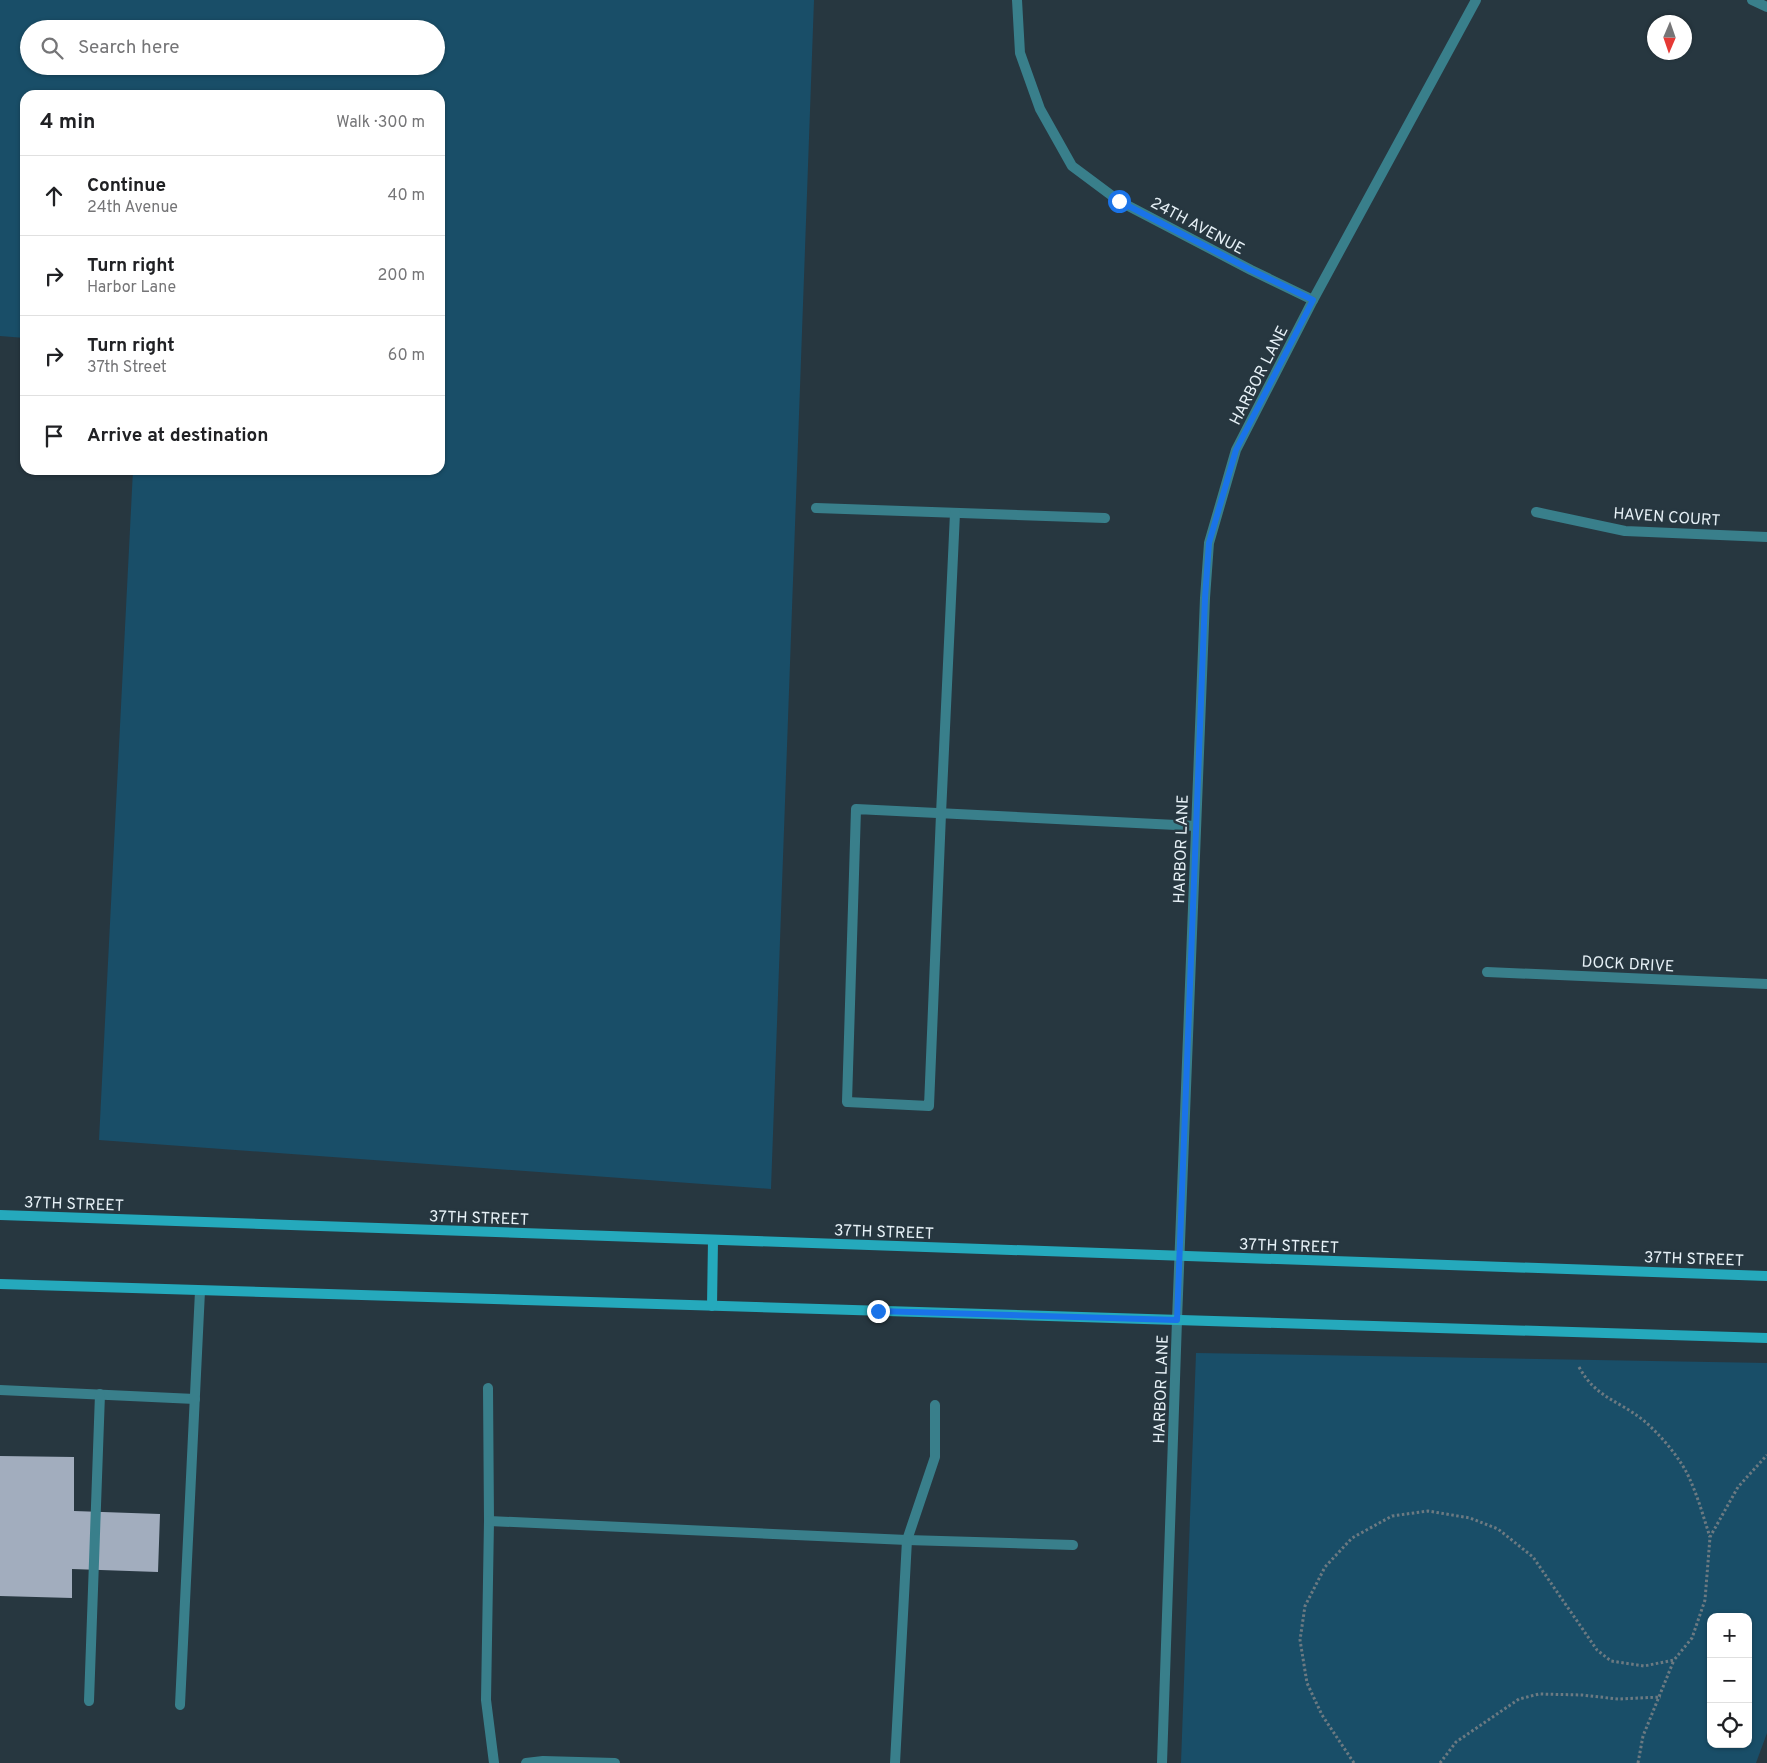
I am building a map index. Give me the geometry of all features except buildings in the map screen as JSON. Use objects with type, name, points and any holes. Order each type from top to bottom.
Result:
[{"type":"main road","name":"37TH STREET","points":[[0,1215],[1767,1276]]},
{"type":"main road","points":[[712,1306],[713,1240]]},
{"type":"main road","points":[[0,1284],[1767,1338]]},
{"type":"street","name":"24TH AVENUE","points":[[1017,0],[1020,53],[1040,109],[1072,166],[1119,201],[1313,300]]},
{"type":"street","name":"HARBOR LANE","points":[[1162,1763],[1196,826],[1209,543],[1236,450],[1313,300],[1476,0]]},
{"type":"street","points":[[1752,0],[1767,7]]},
{"type":"street","points":[[816,508],[1104,518]]},
{"type":"street","name":"HAVEN COURT","points":[[1536,512],[1625,531],[1767,537]]},
{"type":"street","points":[[955,513],[940,814],[929,1106],[847,1102],[856,809],[940,814],[1196,826]]},
{"type":"street","name":"DOCK DRIVE","points":[[1487,972],[1767,984]]},
{"type":"street","points":[[180,1705],[200,1291]]},
{"type":"street","points":[[488,1388],[489,1521],[486,1700],[494,1763]]},
{"type":"street","points":[[0,1390],[196,1399]]},
{"type":"street","points":[[89,1701],[100,1394]]},
{"type":"street","points":[[895,1763],[907,1540],[935,1457],[935,1405]]},
{"type":"street","points":[[489,1521],[907,1540],[1073,1545]]},
{"type":"street","points":[[526,1763],[542,1761],[615,1763]]},
{"type":"path","points":[[1579,1367],[1586,1379],[1607,1398],[1642,1419],[1670,1448],[1691,1480],[1710,1537],[1705,1600],[1692,1638],[1674,1660],[1661,1697],[1643,1736],[1638,1763]]},
{"type":"path","points":[[1710,1537],[1738,1487],[1767,1455]]},
{"type":"path","points":[[1354,1763],[1322,1715],[1307,1683],[1300,1640],[1303,1615],[1305,1606],[1325,1567],[1352,1538],[1392,1516],[1428,1512],[1470,1518],[1498,1529],[1533,1557],[1597,1650],[1611,1661],[1644,1666],[1674,1660]]},
{"type":"path","points":[[1440,1763],[1456,1742],[1519,1699],[1539,1694],[1582,1695],[1618,1699],[1661,1697]]},
{"type":"shaded area","points":[[0,0],[814,0],[771,1189],[99,1140],[133,475],[445,475],[445,90],[20,90],[20,338],[0,336]]},
{"type":"shaded area","points":[[1196,1353],[1767,1363],[1767,1733],[1756,1763],[1181,1763]]},
{"type":"route","points":[[878,1311],[1177,1320],[1205,598],[1209,543],[1236,450],[1313,300],[1119,201]]}]
